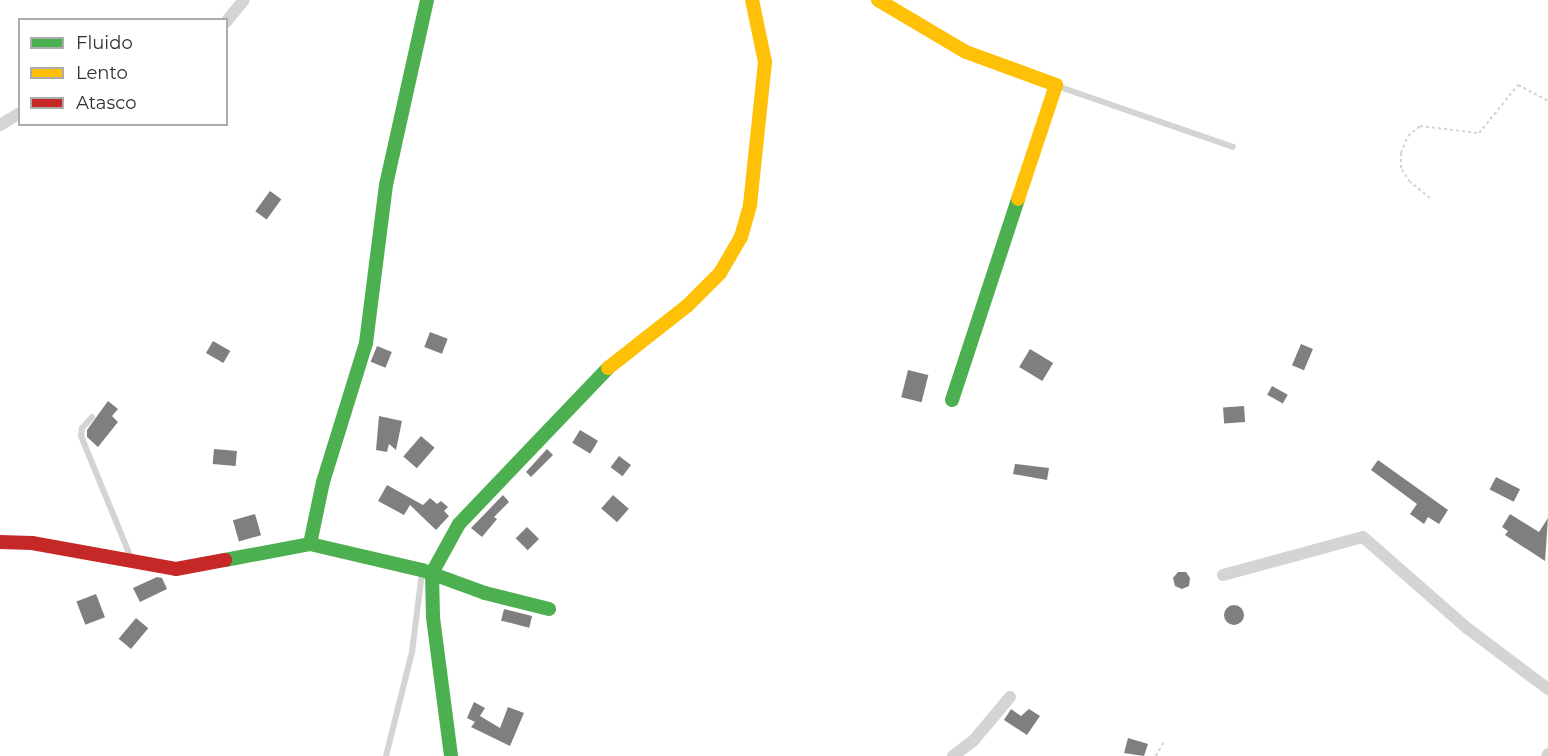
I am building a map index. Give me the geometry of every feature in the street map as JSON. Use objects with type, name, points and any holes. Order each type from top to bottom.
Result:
[{"type":"street","points":[[228,20],[244,0]]},
{"type":"street","points":[[310,544],[323,482],[366,343],[386,185],[427,0]]},
{"type":"street","points":[[451,756],[427,572],[459,524],[523,459],[592,380],[688,305],[720,273],[741,237],[750,205],[765,62],[752,0]]},
{"type":"street","points":[[878,0],[966,52],[1056,85],[952,400]]},
{"type":"street","points":[[0,126],[18,114]]},
{"type":"street","points":[[1223,575],[1363,537],[1467,628],[1548,689]]},
{"type":"street","points":[[0,542],[32,543],[176,569],[310,544],[427,572],[485,592],[549,609]]},
{"type":"street","points":[[954,756],[974,740],[1010,697]]},
{"type":"lane","points":[[1056,85],[1233,147]]},
{"type":"lane","points":[[92,417],[82,428],[81,436],[132,561]]},
{"type":"lane","points":[[386,756],[412,652],[427,572]]},
{"type":"path","points":[[1430,198],[1410,182],[1401,168],[1401,153],[1414,131],[1420,126],[1479,133],[1518,86],[1548,101]]},
{"type":"path","points":[[1156,756],[1164,741]]},
{"type":"building","points":[[270,191],[281,199],[267,219],[255,211]]},
{"type":"building","points":[[430,332],[448,339],[442,354],[424,347]]},
{"type":"building","points":[[213,341],[230,351],[223,363],[206,353]]},
{"type":"building","points":[[1301,344],[1313,349],[1304,370],[1292,365]]},
{"type":"building","points":[[377,346],[392,352],[385,368],[371,362]]},
{"type":"building","points":[[1030,349],[1053,363],[1042,381],[1019,367]]},
{"type":"building","points":[[908,370],[928,375],[922,402],[901,397]]},
{"type":"building","points":[[1272,386],[1288,395],[1283,403],[1267,395]]},
{"type":"building","points":[[108,401],[118,409],[112,416],[118,422],[98,447],[87,437],[87,430]]},
{"type":"building","points":[[1244,406],[1245,422],[1224,423],[1223,407]]},
{"type":"building","points":[[379,416],[402,421],[396,450],[389,444],[387,452],[376,450]]},
{"type":"building","points":[[580,430],[598,441],[590,454],[572,443]]},
{"type":"building","points":[[421,436],[435,448],[417,468],[403,456]]},
{"type":"building","points":[[214,449],[237,451],[236,466],[213,464]]},
{"type":"building","points":[[547,449],[553,455],[531,477],[526,472]]},
{"type":"building","points":[[619,456],[631,465],[623,476],[611,467]]},
{"type":"building","points":[[1378,460],[1448,510],[1439,524],[1428,517],[1424,524],[1410,514],[1417,504],[1371,470]]},
{"type":"building","points":[[1015,464],[1049,468],[1047,480],[1013,474]]},
{"type":"building","points":[[1496,477],[1520,489],[1514,502],[1490,489]]},
{"type":"building","points":[[387,485],[423,505],[430,498],[437,504],[441,501],[448,507],[444,511],[449,516],[436,530],[410,505],[404,515],[378,501]]},
{"type":"building","points":[[503,495],[509,502],[494,517],[497,519],[482,537],[471,528]]},
{"type":"building","points":[[613,495],[629,509],[617,522],[601,509]]},
{"type":"building","points":[[255,514],[261,535],[239,541],[233,520]]},
{"type":"building","points":[[1510,514],[1539,532],[1548,518],[1545,561],[1505,535],[1508,531],[1502,527]]},
{"type":"building","points":[[527,527],[539,539],[528,550],[516,538]]},
{"type":"building","points":[[1178,572],[1186,572],[1190,578],[1189,586],[1182,589],[1175,586],[1173,578]]},
{"type":"building","points":[[157,577],[162,578],[167,589],[140,602],[133,588]]},
{"type":"building","points":[[96,594],[105,617],[85,625],[76,602]]},
{"type":"building","points":[[1234,605],[1241,608],[1244,615],[1241,622],[1234,625],[1227,622],[1224,615],[1227,608]]},
{"type":"building","points":[[504,609],[532,616],[529,628],[501,621]]},
{"type":"building","points":[[136,618],[148,628],[131,649],[119,639]]},
{"type":"building","points":[[474,702],[485,708],[480,716],[500,728],[508,707],[524,713],[510,746],[471,727],[475,722],[467,718]]},
{"type":"building","points":[[1011,709],[1021,716],[1029,709],[1040,716],[1027,735],[1004,720]]},
{"type":"building","points":[[1128,738],[1148,744],[1144,756],[1124,753]]},
{"type":"traffic: fast","points":[[310,544],[323,482],[366,343],[386,185],[427,0]]},
{"type":"traffic: fast","points":[[952,400],[1018,199]]},
{"type":"traffic: fast","points":[[451,756],[433,617],[432,573],[459,524],[608,368]]},
{"type":"traffic: fast","points":[[225,560],[310,544],[422,570],[485,593],[549,609]]},
{"type":"traffic: slow","points":[[608,368],[688,305],[720,273],[741,237],[750,205],[765,62],[752,0]]},
{"type":"traffic: slow","points":[[878,0],[966,52],[1056,85],[1018,199]]},
{"type":"traffic: jam","points":[[0,542],[32,543],[176,569],[225,560]]}]
